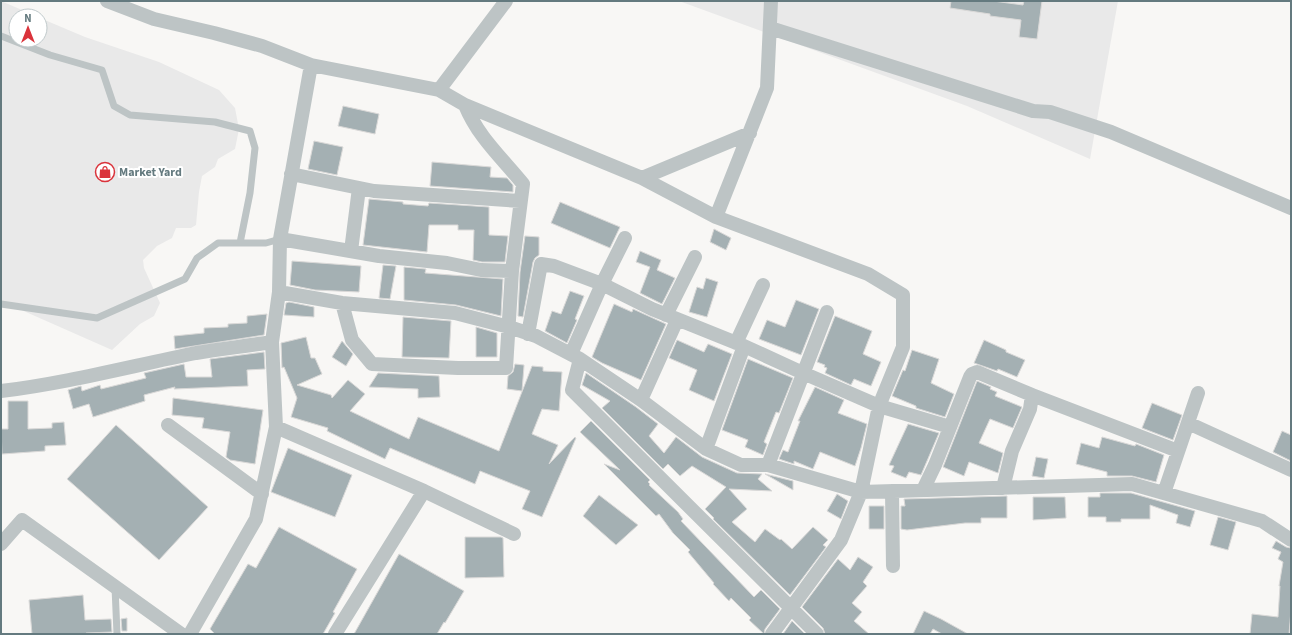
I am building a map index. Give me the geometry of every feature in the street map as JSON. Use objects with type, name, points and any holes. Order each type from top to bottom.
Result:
[{"type":"street","points":[[107,1],[154,19],[249,42],[311,65],[439,90],[465,106],[642,178],[716,217],[868,274],[903,295],[903,347],[879,406],[861,492],[841,540],[772,634]]},
{"type":"street","points":[[439,90],[506,1]]},
{"type":"street","points":[[716,217],[767,88],[771,1]]},
{"type":"street","points":[[770,28],[1033,111],[1050,112],[1111,132],[1291,208]]},
{"type":"street","points":[[190,634],[256,519],[262,494],[276,427],[272,342],[279,292],[280,239],[311,65]]},
{"type":"street","points":[[342,303],[352,340],[372,364],[458,368],[506,368],[512,271],[523,184],[484,139],[465,106]]},
{"type":"street","points":[[642,178],[750,133]]},
{"type":"street","points":[[291,174],[374,191],[520,202]]},
{"type":"street","points":[[350,251],[359,188]]},
{"type":"street","points":[[625,238],[602,284],[575,357],[572,390],[816,634]]},
{"type":"street","points":[[280,239],[379,256],[447,263],[481,270],[512,271]]},
{"type":"street","points":[[641,400],[671,317],[695,257]]},
{"type":"street","points":[[528,334],[541,264],[554,266],[602,284],[671,317],[740,345],[803,374],[879,406],[950,427]]},
{"type":"street","points":[[706,449],[740,345],[763,285]]},
{"type":"street","points":[[279,292],[342,303],[455,313],[509,327],[536,336],[575,357],[641,400],[706,449],[741,465],[768,465],[861,492],[1132,484],[1262,521],[1291,540]]},
{"type":"street","points":[[768,465],[827,312]]},
{"type":"street","points":[[1,391],[119,370],[197,353],[272,342]]},
{"type":"street","points":[[923,490],[935,465],[970,377],[972,374],[977,372],[1178,451]]},
{"type":"street","points":[[1164,493],[1198,393]]},
{"type":"street","points":[[1003,488],[1012,451],[1030,409],[1032,394]]},
{"type":"street","points":[[1188,423],[1291,470]]},
{"type":"street","points":[[168,425],[262,494]]},
{"type":"street","points":[[276,427],[424,490],[514,534]]},
{"type":"street","points":[[335,634],[424,490]]},
{"type":"street","points":[[892,491],[893,566]]},
{"type":"street","points":[[1,544],[22,520],[181,634]]},
{"type":"lane","points":[[1,36],[50,55],[102,70],[114,106],[130,115],[216,122],[250,131],[255,148],[250,193],[240,243]]},
{"type":"lane","points":[[1,304],[97,318],[185,279],[197,258],[218,243],[266,243],[280,239]]},
{"type":"lane","points":[[115,587],[117,634]]},
{"type":"shaded area","name":"Market Yard","points":[[1,1],[17,8],[8,8],[8,48],[48,48],[48,21],[85,37],[159,62],[219,90],[235,108],[239,129],[235,149],[218,159],[215,167],[202,176],[196,225],[191,228],[176,228],[172,238],[157,246],[143,260],[144,268],[160,303],[154,316],[140,324],[112,350],[1,301]]},
{"type":"shaded area","points":[[679,1],[1118,1],[1090,159],[967,106]]},
{"type":"building","points":[[951,1],[993,1],[1023,5],[1024,1],[1042,1],[1037,39],[1019,37],[1021,20],[990,16],[990,14],[950,8]]},
{"type":"building","points":[[343,106],[379,114],[375,134],[338,126]]},
{"type":"building","points":[[314,141],[343,147],[337,175],[308,169]]},
{"type":"building","points":[[432,162],[491,167],[490,177],[507,178],[513,185],[513,192],[430,186]]},
{"type":"building","points":[[369,199],[428,206],[429,203],[489,207],[489,235],[508,236],[505,262],[482,262],[473,260],[474,230],[458,230],[458,225],[429,225],[427,252],[363,245]]},
{"type":"building","points":[[560,202],[620,227],[610,248],[551,223]]},
{"type":"building","points":[[714,229],[731,238],[726,250],[710,242]]},
{"type":"building","points":[[525,236],[539,237],[539,255],[533,262],[523,317],[518,316],[520,272]]},
{"type":"building","points":[[640,251],[661,260],[657,270],[675,278],[662,304],[640,293],[650,267],[636,262]]},
{"type":"building","points":[[292,261],[361,266],[359,292],[315,290],[290,285]]},
{"type":"building","points":[[383,265],[396,266],[390,299],[379,298]]},
{"type":"building","points":[[404,267],[426,269],[425,273],[503,279],[501,316],[456,305],[404,300]]},
{"type":"building","points":[[706,278],[718,282],[707,317],[689,312],[697,287],[703,289]]},
{"type":"building","points":[[570,291],[584,296],[575,319],[577,320],[567,343],[545,331],[552,311],[561,314]]},
{"type":"building","points":[[796,300],[819,309],[801,355],[759,339],[767,320],[785,327]]},
{"type":"building","points":[[289,302],[314,307],[314,317],[284,315],[286,303]]},
{"type":"building","points":[[614,304],[632,312],[633,309],[666,324],[641,380],[592,357]]},
{"type":"building","points":[[267,314],[264,335],[175,349],[174,336],[204,333],[204,328],[228,327],[228,324],[247,323],[247,316]]},
{"type":"building","points":[[835,316],[872,331],[863,354],[881,362],[871,386],[854,379],[851,385],[825,373],[827,368],[824,367],[825,365],[817,362]]},
{"type":"building","points":[[403,317],[451,321],[449,358],[402,357]]},
{"type":"building","points":[[476,327],[497,333],[497,357],[476,357]]},
{"type":"building","points":[[306,337],[311,358],[315,358],[322,374],[297,385],[331,395],[332,398],[348,380],[365,394],[350,411],[409,439],[418,417],[499,451],[532,366],[543,367],[543,371],[562,372],[559,411],[542,409],[532,434],[558,445],[549,464],[575,437],[576,438],[542,517],[522,509],[530,491],[480,471],[475,484],[390,448],[385,459],[327,431],[328,428],[291,417],[297,398],[284,367],[282,368],[281,343]]},
{"type":"building","points":[[677,340],[704,352],[708,344],[732,354],[714,401],[689,390],[697,370],[669,358]]},
{"type":"building","points":[[984,340],[1025,360],[1017,377],[998,369],[997,371],[974,363]]},
{"type":"building","points":[[342,341],[353,354],[346,366],[332,357]]},
{"type":"building","points":[[912,350],[939,359],[931,383],[954,394],[945,417],[916,408],[916,406],[892,396],[903,370],[905,371]]},
{"type":"building","points":[[264,352],[265,369],[247,370],[248,386],[174,389],[175,387],[144,395],[145,401],[93,417],[89,404],[73,409],[68,390],[81,386],[82,391],[100,385],[101,389],[146,378],[144,373],[184,364],[186,377],[212,377],[210,359]]},
{"type":"building","points":[[748,359],[793,378],[779,413],[776,412],[764,442],[767,444],[763,455],[745,447],[748,440],[722,430]]},
{"type":"building","points":[[515,364],[524,365],[522,391],[507,389],[508,376],[513,372]]},
{"type":"building","points":[[378,373],[439,376],[440,397],[418,398],[418,389],[369,387]]},
{"type":"building","points":[[586,373],[658,424],[649,436],[664,453],[676,437],[702,457],[737,473],[762,474],[758,479],[772,491],[729,489],[747,509],[732,522],[755,542],[765,529],[780,540],[781,539],[792,549],[813,527],[828,540],[823,545],[826,547],[790,595],[713,519],[714,518],[705,509],[726,487],[692,466],[680,476],[668,464],[663,469],[602,408],[610,401],[582,385]]},
{"type":"building","points":[[977,381],[991,387],[990,389],[997,392],[995,396],[1022,407],[1013,428],[990,419],[979,443],[1003,453],[998,473],[969,462],[964,476],[943,467]]},
{"type":"building","points":[[815,387],[844,400],[838,413],[867,424],[855,466],[820,452],[813,469],[794,461],[794,464],[779,459],[783,450],[788,452],[800,421],[798,421]]},
{"type":"building","points":[[173,398],[263,410],[255,464],[230,460],[226,457],[230,432],[202,428],[204,418],[172,415]]},
{"type":"building","points":[[8,401],[28,401],[28,429],[52,428],[52,423],[64,422],[66,445],[45,446],[45,451],[2,454],[1,429],[8,429]]},
{"type":"building","points":[[1152,403],[1182,415],[1173,440],[1142,428]]},
{"type":"building","points":[[591,421],[650,480],[648,482],[650,484],[649,485],[678,512],[683,519],[681,521],[754,597],[761,590],[780,609],[765,629],[764,634],[749,620],[751,618],[731,598],[729,601],[713,584],[714,583],[688,552],[690,550],[673,533],[659,514],[656,516],[604,464],[620,470],[580,432]]},
{"type":"building","points":[[908,424],[939,433],[921,475],[909,472],[906,478],[891,472],[894,466],[889,465]]},
{"type":"building","points":[[116,425],[208,507],[159,560],[67,479]]},
{"type":"building","points":[[1282,431],[1291,435],[1291,461],[1273,452]]},
{"type":"building","points":[[1102,437],[1135,446],[1136,444],[1164,455],[1156,482],[1132,476],[1107,476],[1107,472],[1076,464],[1081,443],[1099,448]]},
{"type":"building","points":[[288,448],[352,475],[335,517],[271,492]]},
{"type":"building","points":[[1036,457],[1048,459],[1044,478],[1032,476]]},
{"type":"building","points":[[765,474],[793,481],[793,490]]},
{"type":"building","points":[[1100,493],[1131,493],[1195,511],[1190,527],[1176,523],[1178,515],[1150,505],[1150,519],[1121,519],[1121,522],[1106,522],[1106,517],[1088,517],[1088,497],[1100,497]]},
{"type":"building","points":[[837,494],[848,501],[841,519],[827,511]]},
{"type":"building","points":[[599,495],[638,525],[616,545],[583,516]]},
{"type":"building","points":[[1007,496],[1007,518],[981,518],[981,523],[965,523],[907,530],[901,529],[901,506],[905,506],[904,499]]},
{"type":"building","points":[[1033,497],[1065,497],[1066,518],[1033,520]]},
{"type":"building","points":[[869,506],[884,506],[884,529],[869,529]]},
{"type":"building","points":[[1218,517],[1236,522],[1228,550],[1210,545]]},
{"type":"building","points":[[279,527],[357,569],[333,612],[335,613],[323,634],[215,634],[210,629],[248,564],[256,568]]},
{"type":"building","points":[[465,537],[503,538],[504,577],[465,578]]},
{"type":"building","points":[[1276,541],[1286,547],[1291,548],[1291,610],[1289,634],[1250,634],[1252,614],[1278,617],[1279,586],[1283,562],[1278,559],[1281,552],[1272,548]]},
{"type":"building","points":[[399,554],[464,591],[437,634],[354,634]]},
{"type":"building","points":[[858,557],[873,567],[863,582],[867,586],[852,603],[862,612],[854,621],[869,634],[825,634],[823,628],[802,607],[838,559],[850,570]]},
{"type":"building","points":[[83,595],[85,620],[111,619],[112,632],[86,634],[32,634],[29,600]]},
{"type":"building","points":[[924,611],[968,634],[942,634],[933,629],[930,634],[913,634]]},
{"type":"building","points":[[127,618],[127,631],[122,631],[121,619]]},
{"type":"building","points":[[792,621],[805,634],[783,634]]},
{"type":"place","name":"Market Yard","points":[[105,172]]}]
